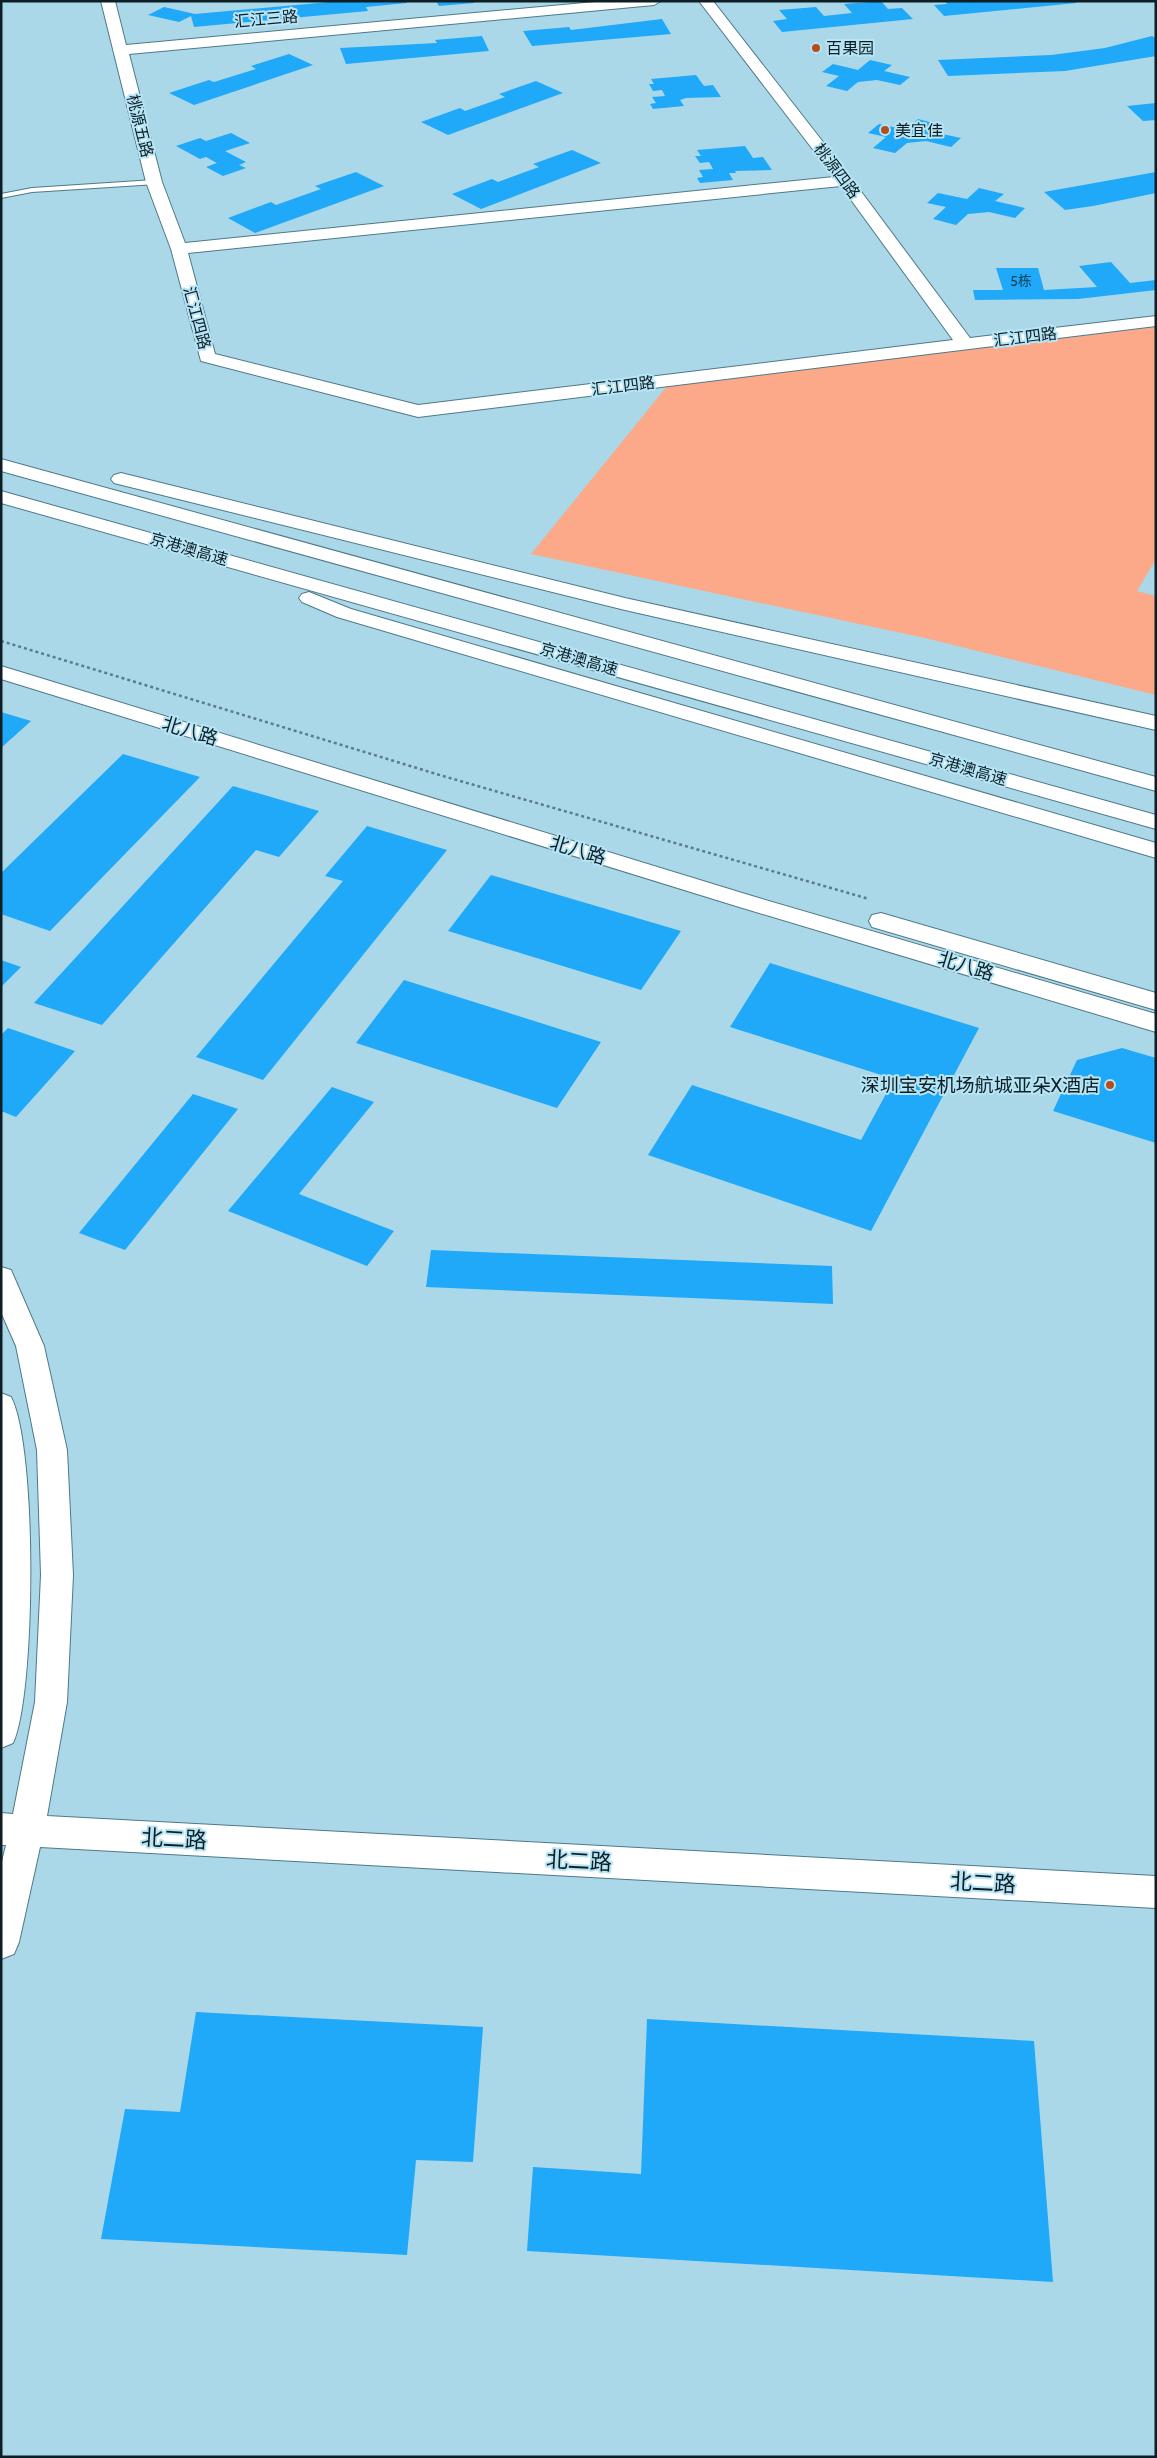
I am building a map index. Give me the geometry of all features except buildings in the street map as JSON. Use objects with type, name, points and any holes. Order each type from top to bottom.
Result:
[{"type":"main road","name":"桃源五路","points":[[108,1],[154,182],[179,249]]},
{"type":"main road","name":"汇江三路","points":[[121,50],[654,1]]},
{"type":"main road","name":"桃源四路","points":[[706,1],[845,181],[965,344]]},
{"type":"main road","points":[[179,249],[845,181]]},
{"type":"main road","name":"汇江四路","points":[[179,249],[207,357],[418,411],[1156,321]]},
{"type":"main road","points":[[1,450],[625,604],[1156,723]]},
{"type":"main road","name":"京港澳高速","points":[[1,465],[1156,784]]},
{"type":"main road","name":"京港澳高速","points":[[1,497],[1156,822]]},
{"type":"main road","points":[[188,549],[344,613],[1150,848]]},
{"type":"main road","name":"北八路","points":[[1,655],[736,878],[1156,1002]]},
{"type":"main road","name":"北八路","points":[[1,672],[744,901],[1156,1023]]},
{"type":"main road","points":[[1,1278],[30,1346],[52,1450],[57,1575],[51,1702],[14,1830],[1,1942]]},
{"type":"main road","points":[[1,1405],[11,1458],[15,1581],[7,1704],[1,1734]]},
{"type":"main road","name":"北二路","points":[[14,1830],[1156,1892]]},
{"type":"lane","points":[[1,196],[32,190],[154,182]]},
{"type":"path","points":[[1,641],[443,776],[870,899]]},
{"type":"shaded area","points":[[1156,327],[1156,559],[1137,591],[1156,596],[1156,695],[925,638],[531,554],[668,385]]},
{"type":"place","name":"百果园","points":[[816,48]]},
{"type":"place","name":"美宜佳","points":[[885,130]]},
{"type":"place","name":"深圳宝安机场航城亚朵X酒店","points":[[1110,1085]]}]
